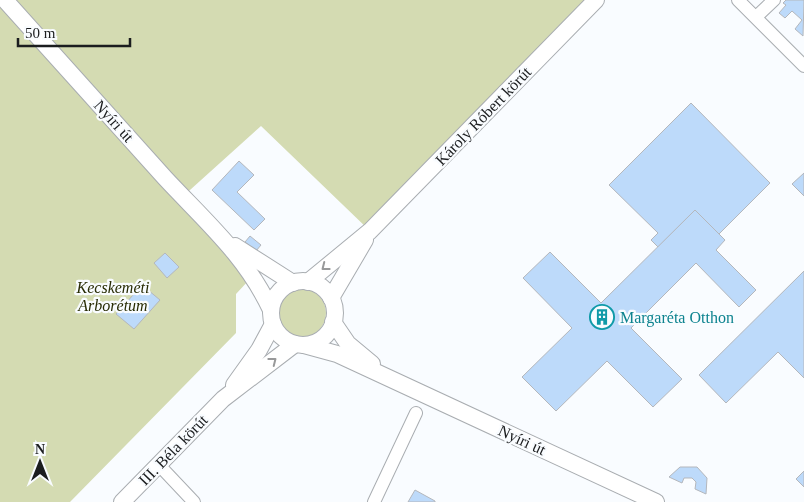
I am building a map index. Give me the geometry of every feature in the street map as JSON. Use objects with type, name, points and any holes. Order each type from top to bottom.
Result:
[{"type":"street","name":"Nyíri út","points":[[5,0],[167,180],[225,239],[255,279],[272,318]]},
{"type":"street","name":"Károly Róbert körút","points":[[300,282],[370,231],[596,0]]},
{"type":"street","points":[[738,0],[804,66]]},
{"type":"street","points":[[756,18],[774,0]]},
{"type":"street","name":"Károly Róbert körút","points":[[331,298],[370,231]]},
{"type":"street","name":"Nyíri út","points":[[225,239],[300,282]]},
{"type":"street","points":[[300,282],[325,290],[331,298],[334,306],[334,322],[323,338],[300,345],[278,333],[272,318],[278,293],[300,282]]},
{"type":"street","name":"III. Béla körút","points":[[122,502],[223,399],[260,350],[272,318]]},
{"type":"street","name":"Nyíri út","points":[[334,322],[348,344],[387,377]]},
{"type":"street","name":"Nyíri út","points":[[300,345],[337,354],[656,502]]},
{"type":"street","name":"III. Béla körút","points":[[223,399],[300,345]]},
{"type":"street","points":[[374,502],[416,413]]},
{"type":"street","points":[[159,464],[194,502]]},
{"type":"green space","name":"Kecskeméti Arborétum","points":[[0,0],[596,0],[370,231],[261,126],[180,199],[249,280],[236,294],[236,333],[70,502],[0,502]]},
{"type":"green space","points":[[297,289],[307,289],[316,293],[322,299],[326,313],[322,327],[316,333],[307,337],[297,337],[288,333],[282,327],[278,318],[278,308],[282,299],[288,293]]},
{"type":"building","points":[[786,0],[804,0],[803,36],[795,29],[802,20],[792,11],[785,18],[779,13],[786,5],[783,3]]},
{"type":"building","points":[[691,103],[770,183],[719,234],[695,210],[658,247],[651,240],[658,233],[609,185]]},
{"type":"building","points":[[239,161],[254,175],[237,192],[265,219],[254,230],[212,190]]},
{"type":"building","points":[[804,173],[804,196],[792,184]]},
{"type":"building","name":"Margaréta Otthon","points":[[695,210],[725,240],[716,250],[756,290],[739,307],[696,263],[631,328],[682,379],[653,407],[607,361],[556,411],[522,377],[572,328],[523,278],[550,252],[601,303]]},
{"type":"building","points":[[250,236],[261,245],[256,251],[245,242]]},
{"type":"building","points":[[165,253],[179,267],[167,278],[154,263]]},
{"type":"building","points":[[804,271],[804,378],[778,352],[726,403],[699,375]]},
{"type":"building","points":[[142,285],[160,300],[134,329],[116,314]]},
{"type":"building","points":[[680,467],[697,467],[707,478],[706,494],[695,489],[696,482],[692,478],[684,478],[682,483],[669,477]]},
{"type":"building","points":[[804,471],[804,487],[796,479]]},
{"type":"building","points":[[415,490],[435,501],[435,502],[408,502]]},
{"type":"place","name":"Margaréta Otthon","points":[[602,317]]}]
